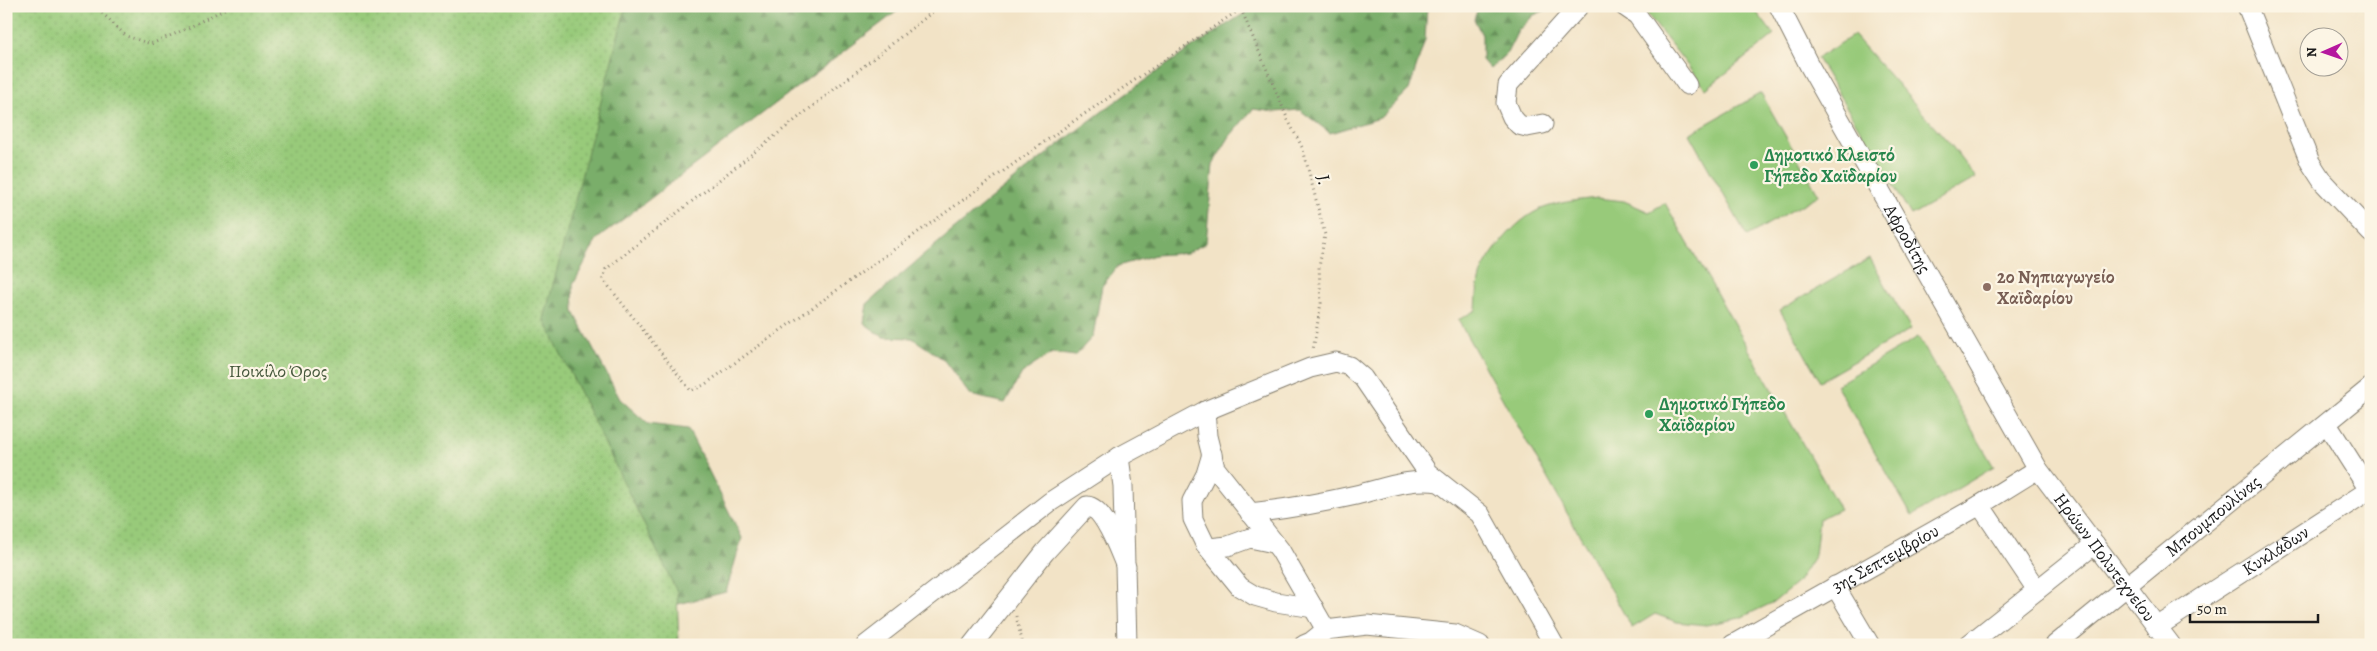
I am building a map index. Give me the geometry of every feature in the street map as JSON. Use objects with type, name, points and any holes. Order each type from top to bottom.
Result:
[{"type":"street","points":[[1544,124],[1527,127],[1519,125],[1512,117],[1506,104],[1508,85],[1579,6]]},
{"type":"street","points":[[1624,6],[1637,15],[1687,85]]},
{"type":"street","name":"Αφροδίτης","points":[[1779,6],[1809,65],[2038,469]]},
{"type":"street","points":[[2247,6],[2310,162],[2323,182],[2371,233]]},
{"type":"street","points":[[866,645],[1050,502],[1119,457],[1205,411],[1310,368],[1336,362],[1349,366],[1363,378],[1428,473],[1480,514],[1554,645]]},
{"type":"street","name":"Μπουμπουλίνας","points":[[2056,645],[2371,388]]},
{"type":"street","points":[[1205,411],[1207,436],[1216,468],[1274,543],[1314,608],[1317,639],[1368,625],[1455,634],[1480,645]]},
{"type":"street","name":"Κυκλάδων","points":[[2162,638],[2370,489],[2327,424]]},
{"type":"street","points":[[1212,454],[1206,474],[1192,501],[1193,519],[1209,548],[1231,579],[1248,592],[1276,602],[1314,608]]},
{"type":"street","points":[[1119,457],[1123,486],[1127,645]]},
{"type":"street","name":"3ης Σεπτεμβρίου","points":[[1732,645],[1980,505],[2038,469]]},
{"type":"street","name":"Ηρώων Πολυτεχνείου","points":[[2038,469],[2162,638]]},
{"type":"street","points":[[1250,513],[1318,504],[1406,481],[1421,479],[1439,482]]},
{"type":"street","points":[[1980,505],[2037,590]]},
{"type":"street","points":[[972,645],[1045,552],[1087,506],[1091,506],[1102,515],[1126,567]]},
{"type":"street","points":[[1209,548],[1228,546],[1250,538],[1274,543]]},
{"type":"street","points":[[1968,645],[2094,544]]},
{"type":"street","points":[[1835,586],[1869,645]]},
{"type":"path","points":[[94,6],[126,36],[151,44],[230,6]]},
{"type":"path","points":[[940,6],[606,269],[603,279],[691,391],[712,379],[1071,123],[1243,8]]},
{"type":"path","name":"J.","points":[[1243,8],[1288,120],[1303,149],[1325,235],[1319,267],[1321,303],[1310,368]]},
{"type":"path","points":[[1012,595],[1023,645]]},
{"type":"green space","points":[[6,6],[904,6],[597,239],[573,285],[574,312],[620,399],[648,424],[688,429],[742,538],[726,592],[631,616]]},
{"type":"green space","name":"Ποικίλο Όρος","points":[[6,6],[626,6],[544,319],[677,592],[679,645],[6,645]]},
{"type":"green space","points":[[1256,6],[1427,6],[1425,40],[1409,90],[1380,118],[1330,133],[1300,110],[1275,112],[1253,109],[1230,136],[1213,164],[1206,243],[1187,253],[1155,255],[1118,266],[1102,286],[1093,336],[1075,356],[1052,353],[1022,373],[1005,403],[970,395],[943,359],[912,338],[883,337],[864,323],[867,304],[1007,185],[1154,74]]},
{"type":"green space","points":[[1479,6],[1555,6],[1534,15],[1518,31],[1507,53],[1490,69],[1482,60],[1482,35],[1474,19]]},
{"type":"green space","points":[[1641,6],[1752,6],[1774,35],[1706,89]]},
{"type":"green space","points":[[1854,35],[1951,145],[1976,178],[1911,215],[1817,58]]},
{"type":"green space","name":"Δημοτικό Κλειστό Γήπεδο Χαϊδαρίου","points":[[1761,93],[1819,195],[1747,236],[1689,134]]},
{"type":"green space","name":"Δημοτικό Γήπεδο Χαϊδαρίου","points":[[1598,198],[1624,201],[1649,212],[1665,203],[1840,509],[1819,519],[1815,555],[1797,583],[1774,602],[1740,618],[1706,625],[1677,622],[1655,614],[1632,628],[1458,320],[1476,310],[1482,270],[1509,232],[1517,225],[1541,209],[1569,202]]},
{"type":"green space","points":[[1870,258],[1911,329],[1820,381],[1780,310]]},
{"type":"green space","points":[[1918,337],[1994,467],[1912,516],[1836,385]]},
{"type":"place","name":"Δημοτικό Κλειστό Γήπεδο Χαϊδαρίου","points":[[1754,165]]},
{"type":"place","name":"2ο Νηπιαγωγείο Χαϊδαρίου","points":[[1987,287]]},
{"type":"place","name":"Δημοτικό Γήπεδο Χαϊδαρίου","points":[[1649,414]]}]
